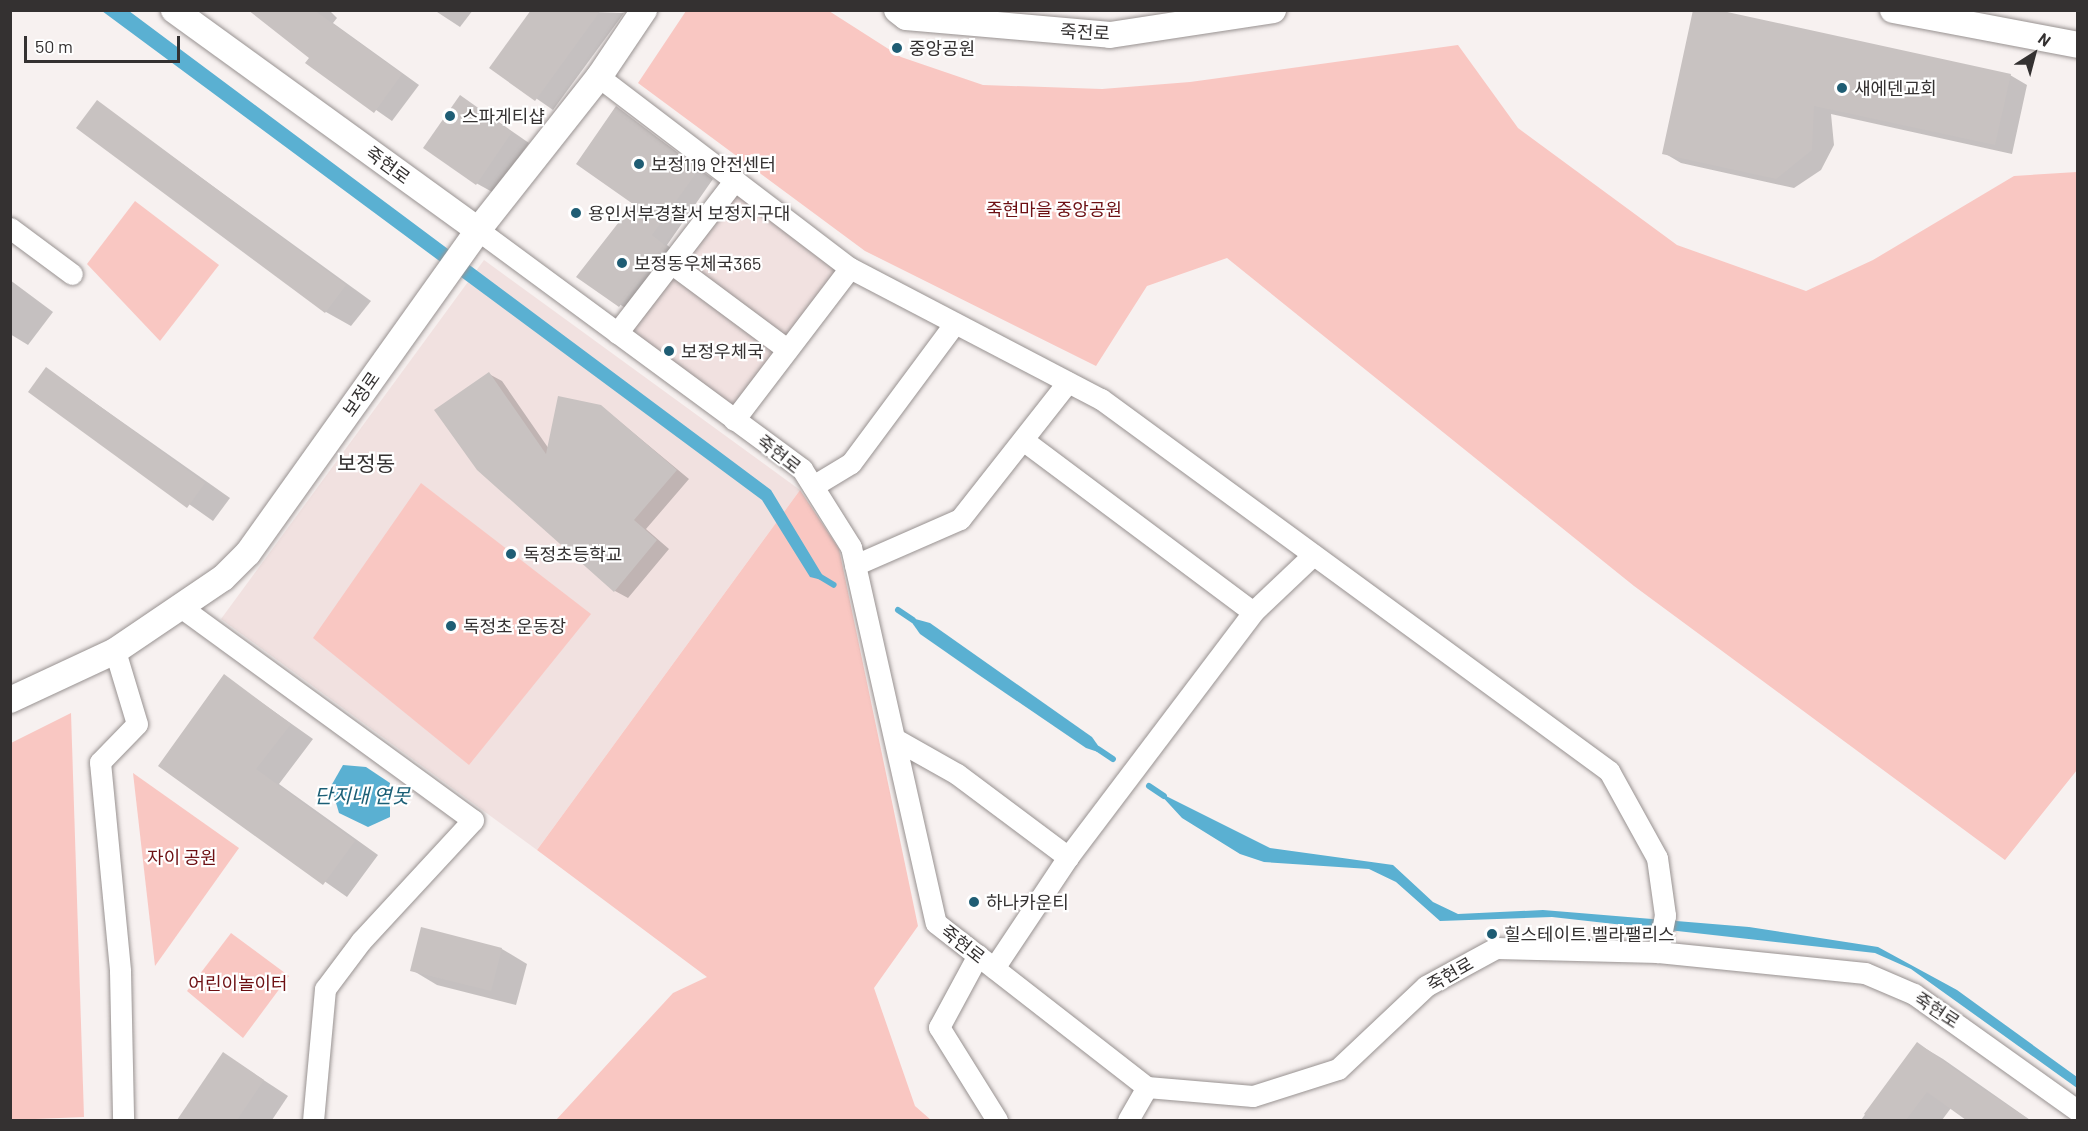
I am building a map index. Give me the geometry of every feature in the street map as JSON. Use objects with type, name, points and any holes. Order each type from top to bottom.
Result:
[{"type":"street","name":"죽현로","points":[[174,10],[471,239],[617,333],[802,469],[851,547],[936,923],[1147,1087],[1253,1096],[1338,1069],[1426,986],[1496,948],[1663,933],[1865,973],[1922,999],[2078,1111]]},
{"type":"street","name":"보정로","points":[[10,700],[115,651],[182,608],[248,554],[471,239],[599,77],[644,10]]},
{"type":"street","name":"죽전로","points":[[897,10],[906,17],[1110,35],[1273,10]]},
{"type":"street","points":[[1893,10],[2078,45]]},
{"type":"street","points":[[599,77],[850,268],[1101,399],[1609,771],[1657,858],[1663,933]]},
{"type":"street","points":[[617,333],[735,180]]},
{"type":"street","points":[[10,228],[72,274]]},
{"type":"street","points":[[671,263],[787,349]]},
{"type":"street","points":[[734,420],[850,268]]},
{"type":"street","points":[[813,486],[851,463],[955,323]]},
{"type":"street","points":[[855,565],[960,519],[1068,382]]},
{"type":"street","points":[[1023,440],[1253,612]]},
{"type":"street","points":[[998,1120],[939,1027],[986,961],[1068,857],[1253,612],[1313,555]]},
{"type":"street","points":[[182,608],[473,820],[362,941],[325,989],[313,1120]]},
{"type":"street","points":[[115,651],[137,724],[100,762],[120,971],[123,1120]]},
{"type":"street","points":[[895,739],[957,774],[1068,857]]},
{"type":"street","points":[[1128,1120],[1147,1087]]},
{"type":"shaded area","points":[[735,184],[846,269],[733,416],[621,332]]},
{"type":"shaded area","name":"독정초등학교","points":[[484,260],[800,490],[537,850],[221,619]]},
{"type":"green space","name":"죽현마을 중앙공원","points":[[686,11],[829,11],[901,57],[983,85],[1102,89],[1190,82],[1458,45],[1518,128],[1677,245],[1806,291],[1873,260],[2014,176],[2077,172],[2077,770],[2005,860],[1634,586],[1227,258],[1147,286],[1096,366],[865,251],[638,83]]},
{"type":"green space","points":[[135,201],[219,265],[160,341],[87,264]]},
{"type":"green space","name":"독정초 운동장","points":[[421,483],[591,614],[469,765],[313,638]]},
{"type":"green space","points":[[800,490],[839,549],[918,926],[874,988],[915,1106],[931,1120],[556,1120],[673,993],[707,977],[537,850]]},
{"type":"green space","points":[[71,713],[84,1117],[11,1120],[11,743]]},
{"type":"green space","name":"자이 공원","points":[[133,773],[239,848],[155,966]]},
{"type":"green space","name":"어린이놀이터","points":[[231,933],[289,976],[243,1038],[187,991]]},
{"type":"water","points":[[102,11],[129,11],[771,490],[826,581],[810,577],[762,500]]},
{"type":"water","points":[[908,617],[930,623],[1092,737],[1104,754],[1086,748],[920,634]]},
{"type":"water","name":"단지내 연못","points":[[343,765],[366,767],[390,783],[390,817],[368,827],[339,813],[331,786]]},
{"type":"water","points":[[1158,792],[1270,848],[1393,865],[1433,902],[1458,914],[1543,910],[1749,927],[1878,947],[1957,990],[2077,1077],[2077,1088],[1911,969],[1875,953],[1552,917],[1440,921],[1396,882],[1369,869],[1264,862],[1240,854],[1182,818]]},
{"type":"building","points":[[248,10],[314,10],[402,74],[374,113],[305,63],[309,58]]},
{"type":"building","points":[[531,10],[601,10],[535,101],[489,68]]},
{"type":"building","name":"새에덴교회","points":[[1693,10],[1718,10],[2011,74],[1995,145],[1814,106],[1812,150],[1776,179],[1662,154]]},
{"type":"building","points":[[460,95],[512,132],[476,185],[423,148]]},
{"type":"building","points":[[97,100],[346,285],[325,313],[76,128]]},
{"type":"building","name":"보정119 안전센터","points":[[616,106],[699,169],[652,235],[667,247],[619,307],[576,277],[633,204],[576,164]]},
{"type":"building","points":[[46,367],[205,483],[187,508],[28,392]]},
{"type":"building","points":[[489,372],[546,454],[558,396],[601,405],[677,470],[634,520],[657,540],[614,592],[477,470],[434,410]]},
{"type":"building","points":[[224,674],[291,724],[256,769],[355,841],[323,885],[158,766]]},
{"type":"building","points":[[421,927],[502,948],[491,991],[410,971]]},
{"type":"building","points":[[1917,1042],[2030,1120],[1966,1120],[1927,1092],[1906,1120],[1873,1120],[1864,1114]]},
{"type":"building","points":[[223,1052],[264,1080],[237,1120],[177,1120]]},
{"type":"waterway","points":[[819,576],[834,585]]},
{"type":"waterway","points":[[898,610],[913,620]]},
{"type":"waterway","points":[[1098,749],[1113,759]]},
{"type":"waterway","points":[[1149,786],[1164,796]]},
{"type":"place","name":"중앙공원","points":[[897,48]]},
{"type":"place","name":"새에덴교회","points":[[1842,88]]},
{"type":"place","name":"스파게티샵","points":[[450,116]]},
{"type":"place","name":"보정119 안전센터","points":[[639,164]]},
{"type":"place","name":"용인서부경찰서 보정지구대","points":[[576,213]]},
{"type":"place","name":"보정동우체국365","points":[[622,263]]},
{"type":"place","name":"보정우체국","points":[[669,351]]},
{"type":"place","name":"독정초등학교","points":[[511,554]]},
{"type":"place","name":"독정초 운동장","points":[[451,626]]},
{"type":"place","name":"하나카운티","points":[[974,902]]},
{"type":"place","name":"힐스테이트.벨라팰리스","points":[[1492,934]]},
{"type":"district","name":"보정동","points":[[366,463]]}]
